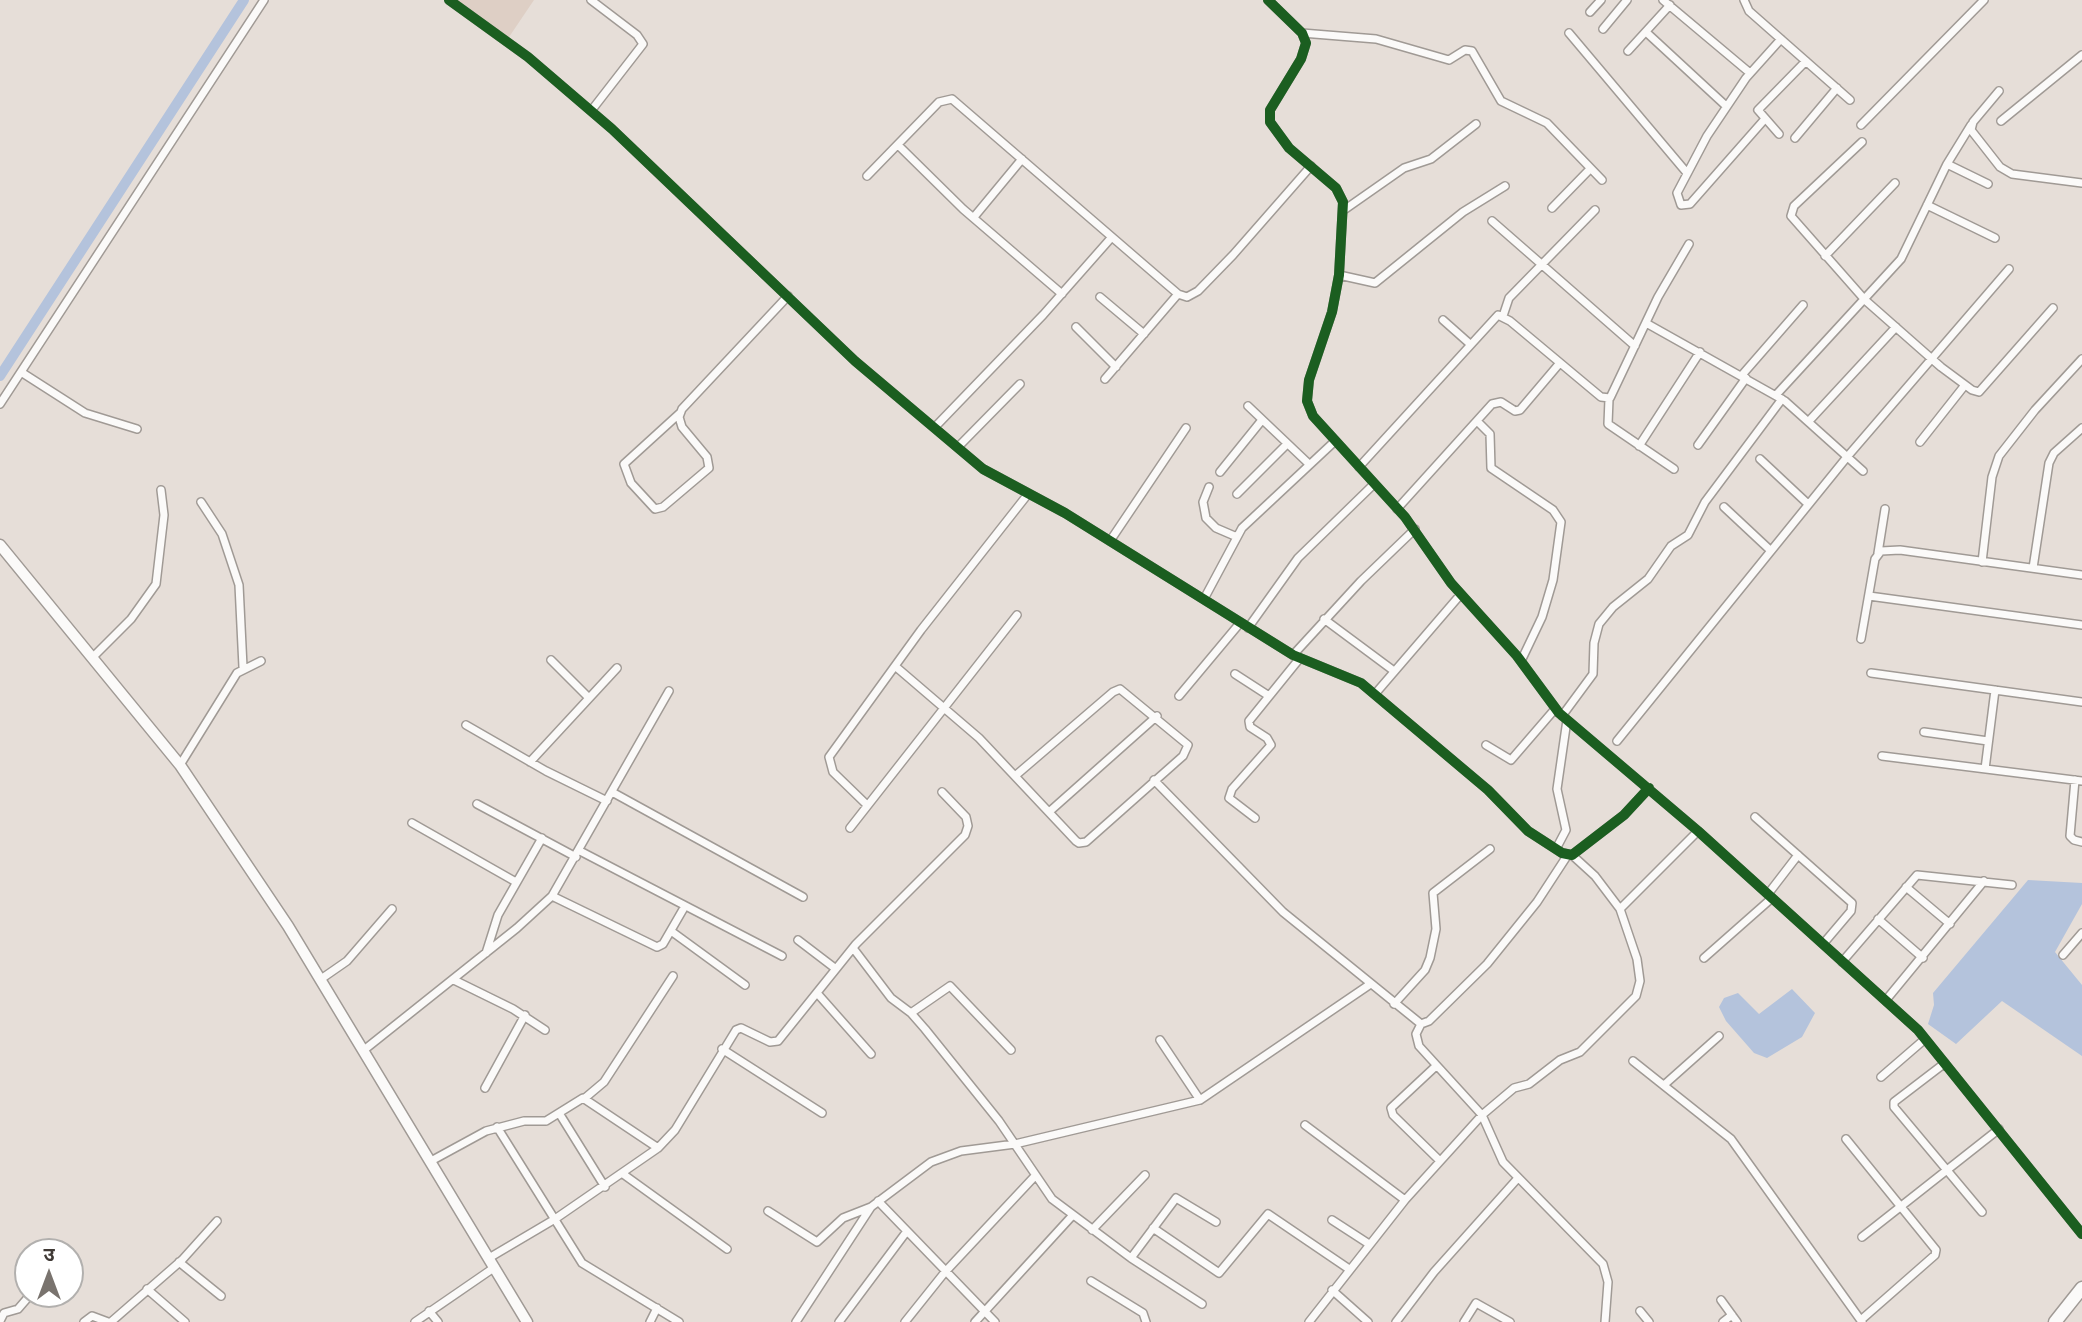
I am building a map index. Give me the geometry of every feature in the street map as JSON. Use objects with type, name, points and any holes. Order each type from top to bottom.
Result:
[{"type":"main road","points":[[2054,1322],[2082,1288]]},
{"type":"street","points":[[0,404],[264,0]]},
{"type":"street","points":[[449,0],[528,57],[591,111],[694,204],[855,361],[983,469],[1111,541],[1297,657],[1350,677],[1488,790],[1512,817],[1595,876],[1620,909],[1637,959],[1640,981],[1636,996],[1580,1052],[1559,1060],[1529,1084],[1514,1088],[1482,1115],[1405,1200],[1309,1322]]},
{"type":"street","points":[[591,0],[637,34],[643,44],[591,111]]},
{"type":"street","points":[[1268,0],[1302,33],[1305,51],[1270,110],[1269,118],[1289,148],[1336,188],[1343,210],[1339,275],[1332,312],[1311,371],[1307,401],[1329,446],[1359,467],[1415,529],[1461,594],[1521,661],[1564,718],[1698,831],[1886,1000],[1925,1039],[2082,1234]]},
{"type":"street","points":[[1590,12],[1601,0]]},
{"type":"street","points":[[1603,29],[1628,0]]},
{"type":"street","points":[[1663,0],[1750,73]]},
{"type":"street","points":[[1861,125],[1984,0]]},
{"type":"street","points":[[1743,1],[1850,100]]},
{"type":"street","points":[[1628,51],[1670,5]]},
{"type":"street","points":[[1646,32],[1725,106]]},
{"type":"street","points":[[1302,33],[1388,41],[1449,60],[1465,50],[1472,51],[1501,101],[1547,123],[1602,180]]},
{"type":"street","points":[[1569,33],[1687,173]]},
{"type":"street","points":[[1764,120],[1685,206],[1677,196],[1725,106],[1781,39]]},
{"type":"street","points":[[2001,121],[2082,55]]},
{"type":"street","points":[[1779,134],[1758,113],[1759,108],[1806,61]]},
{"type":"street","points":[[1795,138],[1837,88]]},
{"type":"street","points":[[1556,849],[1566,830],[1557,789],[1564,718],[1592,674],[1594,643],[1599,624],[1613,607],[1648,579],[1671,546],[1688,534],[1706,502],[1779,397],[1900,259],[1947,164],[1971,125],[1999,91]]},
{"type":"street","points":[[867,176],[939,102],[952,99],[1178,294],[1187,297],[1198,291],[1311,166]]},
{"type":"street","points":[[1343,210],[1405,168],[1431,159],[1476,124]]},
{"type":"street","points":[[1971,125],[1974,136],[2007,173],[2082,183]]},
{"type":"street","points":[[1862,142],[1791,210],[1794,221],[1865,300],[1931,359],[1975,391],[1983,390],[2053,308]]},
{"type":"street","points":[[898,145],[974,217],[1062,293]]},
{"type":"street","points":[[974,217],[1022,159]]},
{"type":"street","points":[[1947,164],[1988,184]]},
{"type":"street","points":[[1552,208],[1590,169]]},
{"type":"street","points":[[1825,256],[1895,183]]},
{"type":"street","points":[[1339,275],[1376,283],[1463,212],[1504,186]]},
{"type":"street","points":[[1927,205],[1995,238]]},
{"type":"street","points":[[1503,316],[1509,299],[1594,210]]},
{"type":"street","points":[[1492,220],[1541,266],[1635,346]]},
{"type":"street","points":[[935,427],[1062,293],[1111,237]]},
{"type":"street","points":[[1674,469],[1606,421],[1609,399],[1689,244]]},
{"type":"street","points":[[1617,741],[1847,457],[2009,269]]},
{"type":"street","points":[[1105,379],[1178,294]]},
{"type":"street","points":[[680,413],[682,426],[707,457],[709,468],[663,507],[655,509],[631,483],[624,464],[680,413],[788,296]]},
{"type":"street","points":[[1100,297],[1144,334]]},
{"type":"street","points":[[1698,445],[1744,377],[1803,305]]},
{"type":"street","points":[[1359,467],[1494,317],[1503,316],[1601,397],[1609,399]]},
{"type":"street","points":[[1443,320],[1470,344]]},
{"type":"street","points":[[1646,323],[1779,397],[1810,421],[1863,471]]},
{"type":"street","points":[[1076,327],[1116,367]]},
{"type":"street","points":[[1810,421],[1896,327]]},
{"type":"street","points":[[1639,446],[1700,352]]},
{"type":"street","points":[[1982,562],[1992,477],[1999,456],[2035,410],[2082,359]]},
{"type":"street","points":[[1397,509],[1495,402],[1515,411],[1520,410],[1559,364]]},
{"type":"street","points":[[21,372],[85,413],[137,429]]},
{"type":"street","points":[[958,447],[1020,384]]},
{"type":"street","points":[[1920,442],[1965,385]]},
{"type":"street","points":[[1248,407],[1309,464]]},
{"type":"street","points":[[1220,472],[1262,420]]},
{"type":"street","points":[[1477,421],[1490,434],[1491,468],[1553,510],[1561,522],[1553,580],[1542,617],[1521,661]]},
{"type":"street","points":[[1111,541],[1186,428]]},
{"type":"street","points":[[2033,568],[2049,463],[2054,453],[2082,428]]},
{"type":"street","points":[[1237,494],[1287,444]]},
{"type":"street","points":[[1204,599],[1231,553],[1237,537],[1251,518],[1329,446]]},
{"type":"street","points":[[1760,459],[1808,504]]},
{"type":"street","points":[[1248,628],[1298,558],[1374,484]]},
{"type":"street","points":[[1209,487],[1203,502],[1206,518],[1216,528],[1237,537]]},
{"type":"street","points":[[92,658],[131,619],[156,584],[164,515],[161,490]]},
{"type":"street","points":[[867,805],[833,772],[829,757],[895,666],[1028,494]]},
{"type":"street","points":[[180,765],[243,667],[239,585],[222,534],[201,502]]},
{"type":"street","points":[[1724,507],[1770,550]]},
{"type":"street","points":[[1861,639],[1885,509]]},
{"type":"street","points":[[1255,818],[1230,800],[1229,795],[1271,745],[1269,740],[1248,723],[1324,619],[1415,529]]},
{"type":"street","points":[[0,545],[180,765],[321,979],[527,1322]]},
{"type":"street","points":[[1877,554],[1889,550],[2082,575]]},
{"type":"street","points":[[1374,694],[1461,594]]},
{"type":"street","points":[[1868,596],[2082,625]]},
{"type":"street","points":[[850,828],[1017,615]]},
{"type":"street","points":[[1324,619],[1394,671]]},
{"type":"street","points":[[1180,696],[1240,623]]},
{"type":"street","points":[[551,660],[589,698]]},
{"type":"street","points":[[243,667],[261,661]]},
{"type":"street","points":[[895,666],[979,738],[1076,841],[1083,844],[1189,749],[1186,741],[1125,690],[1116,690],[1015,776]]},
{"type":"street","points":[[530,762],[617,668]]},
{"type":"street","points":[[1871,673],[2082,702]]},
{"type":"street","points":[[1235,674],[1269,696]]},
{"type":"street","points":[[1985,769],[1995,690]]},
{"type":"street","points":[[364,1050],[486,954],[552,896],[669,691]]},
{"type":"street","points":[[1486,745],[1511,760],[1555,709]]},
{"type":"street","points":[[1049,812],[1157,716]]},
{"type":"street","points":[[466,725],[530,762],[607,801]]},
{"type":"street","points":[[1924,732],[1988,741]]},
{"type":"street","points":[[1882,756],[2079,780],[2070,836],[2074,841],[2082,842]]},
{"type":"street","points":[[1154,780],[1269,899],[1369,985],[1421,1024]]},
{"type":"street","points":[[1421,1024],[1429,1021],[1487,964],[1537,902],[1569,855],[1624,815],[1649,788]]},
{"type":"street","points":[[612,792],[803,897]]},
{"type":"street","points":[[415,1322],[492,1263],[658,1148],[675,1130],[736,1030],[741,1028],[776,1042],[853,948],[965,835],[968,826],[966,817],[942,792]]},
{"type":"street","points":[[477,804],[782,956]]},
{"type":"street","points":[[1755,817],[1852,903],[1851,911],[1823,944]]},
{"type":"street","points":[[412,823],[516,882]]},
{"type":"street","points":[[1620,909],[1698,831]]},
{"type":"street","points":[[486,954],[495,922],[542,838]]},
{"type":"street","points":[[1394,1004],[1428,964],[1436,929],[1433,893],[1490,849]]},
{"type":"street","points":[[1704,958],[1770,896],[1798,855]]},
{"type":"street","points":[[1842,962],[1906,887],[1922,873],[2012,884]]},
{"type":"street","points":[[1886,1000],[1984,881]]},
{"type":"street","points":[[1906,887],[1950,924]]},
{"type":"street","points":[[552,896],[657,947],[663,944],[685,906]]},
{"type":"street","points":[[321,979],[347,961],[392,909]]},
{"type":"street","points":[[1878,919],[1923,958]]},
{"type":"street","points":[[671,930],[745,985]]},
{"type":"street","points":[[2063,956],[2082,933]]},
{"type":"street","points":[[798,940],[836,969]]},
{"type":"street","points":[[853,948],[891,998],[911,1013],[1015,1144],[1052,1199],[1131,1258],[1202,1304]]},
{"type":"street","points":[[431,1161],[497,1127],[524,1121],[545,1122],[585,1098],[604,1082],[673,976]]},
{"type":"street","points":[[454,980],[524,1015],[545,1030]]},
{"type":"street","points":[[768,1211],[817,1242],[843,1218],[875,1204],[942,1156],[982,1147],[1015,1144],[1200,1100],[1369,985]]},
{"type":"street","points":[[911,1013],[950,986],[1011,1050]]},
{"type":"street","points":[[817,993],[871,1054]]},
{"type":"street","points":[[485,1088],[524,1015]]},
{"type":"street","points":[[1421,1024],[1416,1039],[1436,1066],[1482,1115],[1503,1162],[1603,1264],[1608,1282],[1605,1322]]},
{"type":"street","points":[[1664,1085],[1719,1036]]},
{"type":"street","points":[[1881,1077],[1925,1039]]},
{"type":"street","points":[[1160,1040],[1200,1100]]},
{"type":"street","points":[[722,1049],[822,1113]]},
{"type":"street","points":[[1633,1061],[1731,1139],[1861,1321],[1936,1252],[1846,1139]]},
{"type":"street","points":[[1945,1063],[1894,1104],[1982,1212]]},
{"type":"street","points":[[1436,1066],[1391,1108],[1393,1115],[1440,1161]]},
{"type":"street","points":[[585,1098],[658,1148]]},
{"type":"street","points":[[559,1113],[604,1187]]},
{"type":"street","points":[[1305,1125],[1405,1200]]},
{"type":"street","points":[[497,1127],[582,1263],[680,1322]]},
{"type":"street","points":[[1862,1237],[1998,1129]]},
{"type":"street","points":[[622,1174],[727,1249]]},
{"type":"street","points":[[905,1322],[945,1272],[1035,1175]]},
{"type":"street","points":[[1092,1230],[1146,1175]]},
{"type":"street","points":[[1396,1322],[1434,1272],[1518,1178]]},
{"type":"street","points":[[1131,1258],[1178,1198],[1216,1222]]},
{"type":"street","points":[[875,1204],[907,1231],[995,1322]]},
{"type":"street","points":[[796,1322],[875,1204]]},
{"type":"street","points":[[1153,1228],[1219,1273],[1268,1214],[1349,1269]]},
{"type":"street","points":[[975,1322],[1072,1216]]},
{"type":"street","points":[[1332,1220],[1369,1244]]},
{"type":"street","points":[[84,1322],[92,1316],[110,1322],[180,1262],[217,1221]]},
{"type":"street","points":[[839,1322],[907,1231]]},
{"type":"street","points":[[180,1262],[221,1296]]},
{"type":"street","points":[[1091,1281],[1143,1313],[1146,1322]]},
{"type":"street","points":[[147,1289],[185,1322]]},
{"type":"street","points":[[1332,1290],[1368,1322]]},
{"type":"street","points":[[1721,1300],[1735,1319],[1723,1322]]},
{"type":"street","points":[[1464,1322],[1478,1303],[1510,1322]]},
{"type":"street","points":[[0,1321],[5,1313],[19,1308]]},
{"type":"street","points":[[650,1322],[657,1308]]},
{"type":"street","points":[[429,1311],[438,1322]]},
{"type":"street","points":[[1640,1311],[1649,1322]]},
{"type":"shaded area","points":[[450,0],[534,0],[507,40]]},
{"type":"water","points":[[2028,880],[2082,883],[2082,904],[2055,952],[2082,985],[2082,1056],[2002,1001],[1956,1044],[1928,1024],[1934,1005],[1933,993]]},
{"type":"water","points":[[1792,989],[1815,1013],[1802,1037],[1767,1058],[1754,1053],[1726,1021],[1719,1007],[1724,998],[1738,993],[1759,1014]]},
{"type":"waterway","points":[[0,376],[244,0]]},
{"type":"cycle path","points":[[449,0],[528,57],[612,129],[855,361],[983,469],[1065,513],[1293,655],[1361,683],[1488,790],[1528,831],[1562,853],[1572,855],[1624,815],[1649,788]]},
{"type":"cycle path","points":[[1268,0],[1302,33],[1306,43],[1301,59],[1270,110],[1270,122],[1289,148],[1336,188],[1343,202],[1339,275],[1332,312],[1309,380],[1307,401],[1313,416],[1405,517],[1451,583],[1517,656],[1559,713],[1698,831],[1918,1030],[2082,1234]]}]
